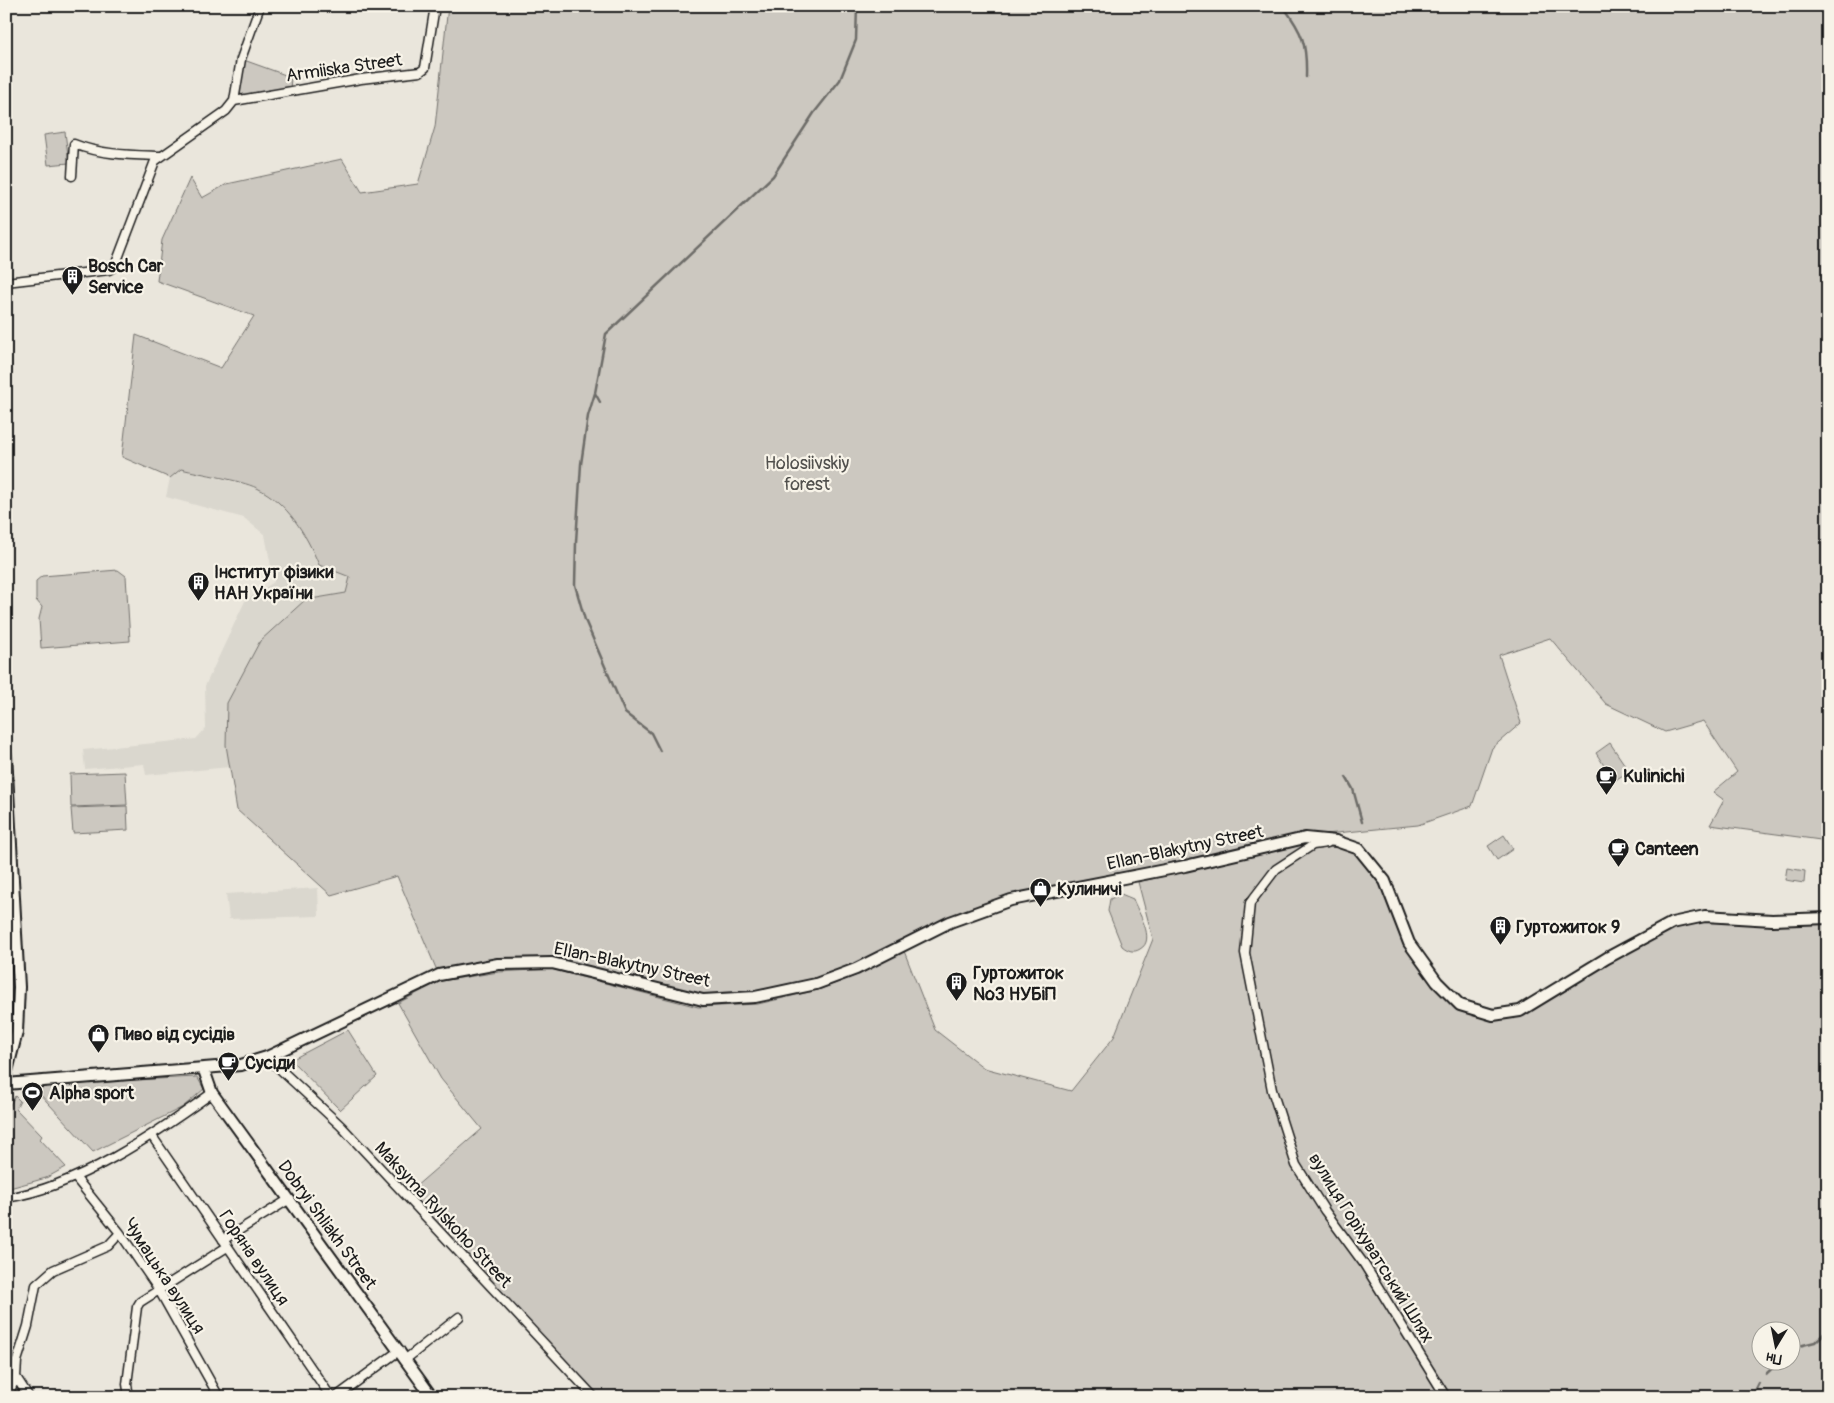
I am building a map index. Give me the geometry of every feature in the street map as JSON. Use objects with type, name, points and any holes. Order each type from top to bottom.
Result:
[{"type":"street","points":[[6,282],[109,270],[115,266],[155,161],[226,111],[234,101],[241,59],[260,6]]},
{"type":"street","name":"Armiiska Street","points":[[234,101],[334,83],[420,72],[425,68],[435,6]]},
{"type":"street","points":[[72,176],[74,144],[86,149],[127,155],[160,156]]},
{"type":"street","points":[[6,755],[20,987],[17,1032],[6,1075]]},
{"type":"street","name":"Ellan-Blakytny Street","points":[[6,1084],[227,1068],[267,1057],[439,975],[498,964],[552,963],[702,1000],[755,997],[816,984],[856,969],[950,922],[1011,900],[1185,866],[1305,838],[1336,841]]},
{"type":"street","points":[[1336,841],[1359,849],[1385,882],[1409,943],[1436,982],[1460,1005],[1493,1015],[1520,1011],[1607,958],[1672,923],[1705,916],[1772,920],[1828,918]]},
{"type":"street","name":"вулиця Горіхуватський Шлях","points":[[1336,841],[1313,845],[1276,869],[1250,903],[1245,953],[1272,1090],[1296,1165],[1325,1211],[1364,1264],[1446,1397]]},
{"type":"street","name":"Maksyma Rylskoho Street","points":[[267,1057],[340,1126],[594,1397]]},
{"type":"street","name":"Dobryi Shliakh Street","points":[[204,1070],[212,1093],[432,1397]]},
{"type":"street","points":[[6,1198],[24,1196],[75,1177],[152,1136],[212,1093]]},
{"type":"street","name":"Горяна вулиця","points":[[152,1136],[331,1397]]},
{"type":"street","name":"Чумацька вулиця","points":[[75,1177],[120,1233],[159,1290],[219,1397]]},
{"type":"street","points":[[128,1397],[127,1384],[137,1307],[288,1200]]},
{"type":"street","points":[[7,1397],[16,1377],[17,1361],[28,1326],[36,1284],[52,1270],[108,1246],[120,1233]]},
{"type":"street","points":[[336,1397],[459,1317]]},
{"type":"street","points":[[16,1377],[29,1397]]},
{"type":"shaded area","points":[[181,469],[256,487],[284,506],[309,540],[319,565],[350,577],[346,593],[305,600],[226,745],[230,767],[146,775],[144,764],[85,769],[83,750],[196,739],[206,728],[205,686],[245,601],[274,582],[265,535],[244,518],[166,497],[170,478]]},
{"type":"shaded area","points":[[318,888],[319,916],[229,919],[226,894]]},
{"type":"green space","name":"Holosiivskiy forest","points":[[448,6],[1828,6],[1828,841],[1710,825],[1724,800],[1713,792],[1737,772],[1703,721],[1665,732],[1606,704],[1550,638],[1499,655],[1521,723],[1492,748],[1472,806],[1418,825],[1305,836],[1136,873],[1010,897],[815,982],[755,994],[703,998],[552,961],[438,973],[397,876],[331,895],[237,810],[226,745],[227,703],[260,641],[305,600],[346,593],[350,577],[319,565],[295,520],[278,502],[257,488],[181,469],[170,478],[122,457],[136,335],[221,368],[254,316],[157,281],[162,240],[190,178],[202,198],[227,184],[342,159],[362,192],[418,184],[435,127]]},
{"type":"green space","points":[[241,59],[291,77],[290,90],[245,99],[237,89]]},
{"type":"green space","points":[[65,132],[69,163],[48,165],[44,135]]},
{"type":"green space","points":[[118,570],[126,576],[130,641],[41,648],[39,619],[42,607],[36,600],[36,581],[42,576]]},
{"type":"green space","points":[[1610,743],[1629,771],[1614,781],[1596,753]]},
{"type":"green space","points":[[125,772],[127,805],[71,807],[70,774]]},
{"type":"green space","points":[[127,806],[128,830],[73,833],[71,808]]},
{"type":"green space","points":[[1504,835],[1513,849],[1497,860],[1488,846]]},
{"type":"green space","points":[[1319,841],[1357,851],[1382,883],[1433,985],[1492,1018],[1551,997],[1610,960],[1673,926],[1705,920],[1828,921],[1828,1397],[598,1397],[408,1193],[482,1129],[441,1079],[398,1003],[441,981],[499,972],[551,969],[698,1007],[758,1004],[818,990],[860,974],[904,951],[935,1030],[984,1068],[1071,1091],[1114,1037],[1153,939],[1138,882]]},
{"type":"green space","points":[[1787,868],[1805,871],[1804,883],[1785,880]]},
{"type":"green space","points":[[1121,894],[1133,899],[1146,932],[1147,939],[1145,945],[1136,951],[1122,946],[1108,911],[1110,899]]},
{"type":"green space","points":[[348,1030],[377,1076],[340,1110],[291,1060]]},
{"type":"green space","points":[[197,1077],[204,1089],[183,1107],[93,1152],[38,1092],[35,1085]]},
{"type":"green space","points":[[15,1096],[20,1101],[16,1109],[42,1136],[40,1139],[66,1167],[46,1178],[6,1189],[6,1112]]},
{"type":"waterway","points":[[660,751],[651,733],[625,713],[585,620],[575,585],[581,464],[588,416],[595,393],[606,334],[773,176],[814,113],[840,80],[856,40],[857,6]]},
{"type":"waterway","points":[[1283,6],[1302,39],[1306,56],[1306,77]]},
{"type":"waterway","points":[[595,393],[600,402]]},
{"type":"waterway","points":[[1346,777],[1353,789],[1362,822]]},
{"type":"waterway","points":[[1802,1345],[1815,1342],[1828,1330]]},
{"type":"waterway","points":[[1766,1374],[1770,1370]]},
{"type":"waterway","points":[[1752,1397],[1759,1383]]},
{"type":"place","name":"Bosch Car Service","points":[[72,295]]},
{"type":"place","name":"Інститут фізики НАН України","points":[[198,601]]},
{"type":"place","name":"Kulinichi","points":[[1607,795]]},
{"type":"place","name":"Canteen","points":[[1619,868]]},
{"type":"place","name":"Кулиничі","points":[[1041,908]]},
{"type":"place","name":"Гуртожиток 9","points":[[1500,946]]},
{"type":"place","name":"Гуртожиток №3 НУБіП","points":[[957,1002]]},
{"type":"place","name":"Пиво від сусідів","points":[[99,1053]]},
{"type":"place","name":"Сусіди","points":[[229,1082]]},
{"type":"place","name":"Alpha sport","points":[[33,1112]]}]
